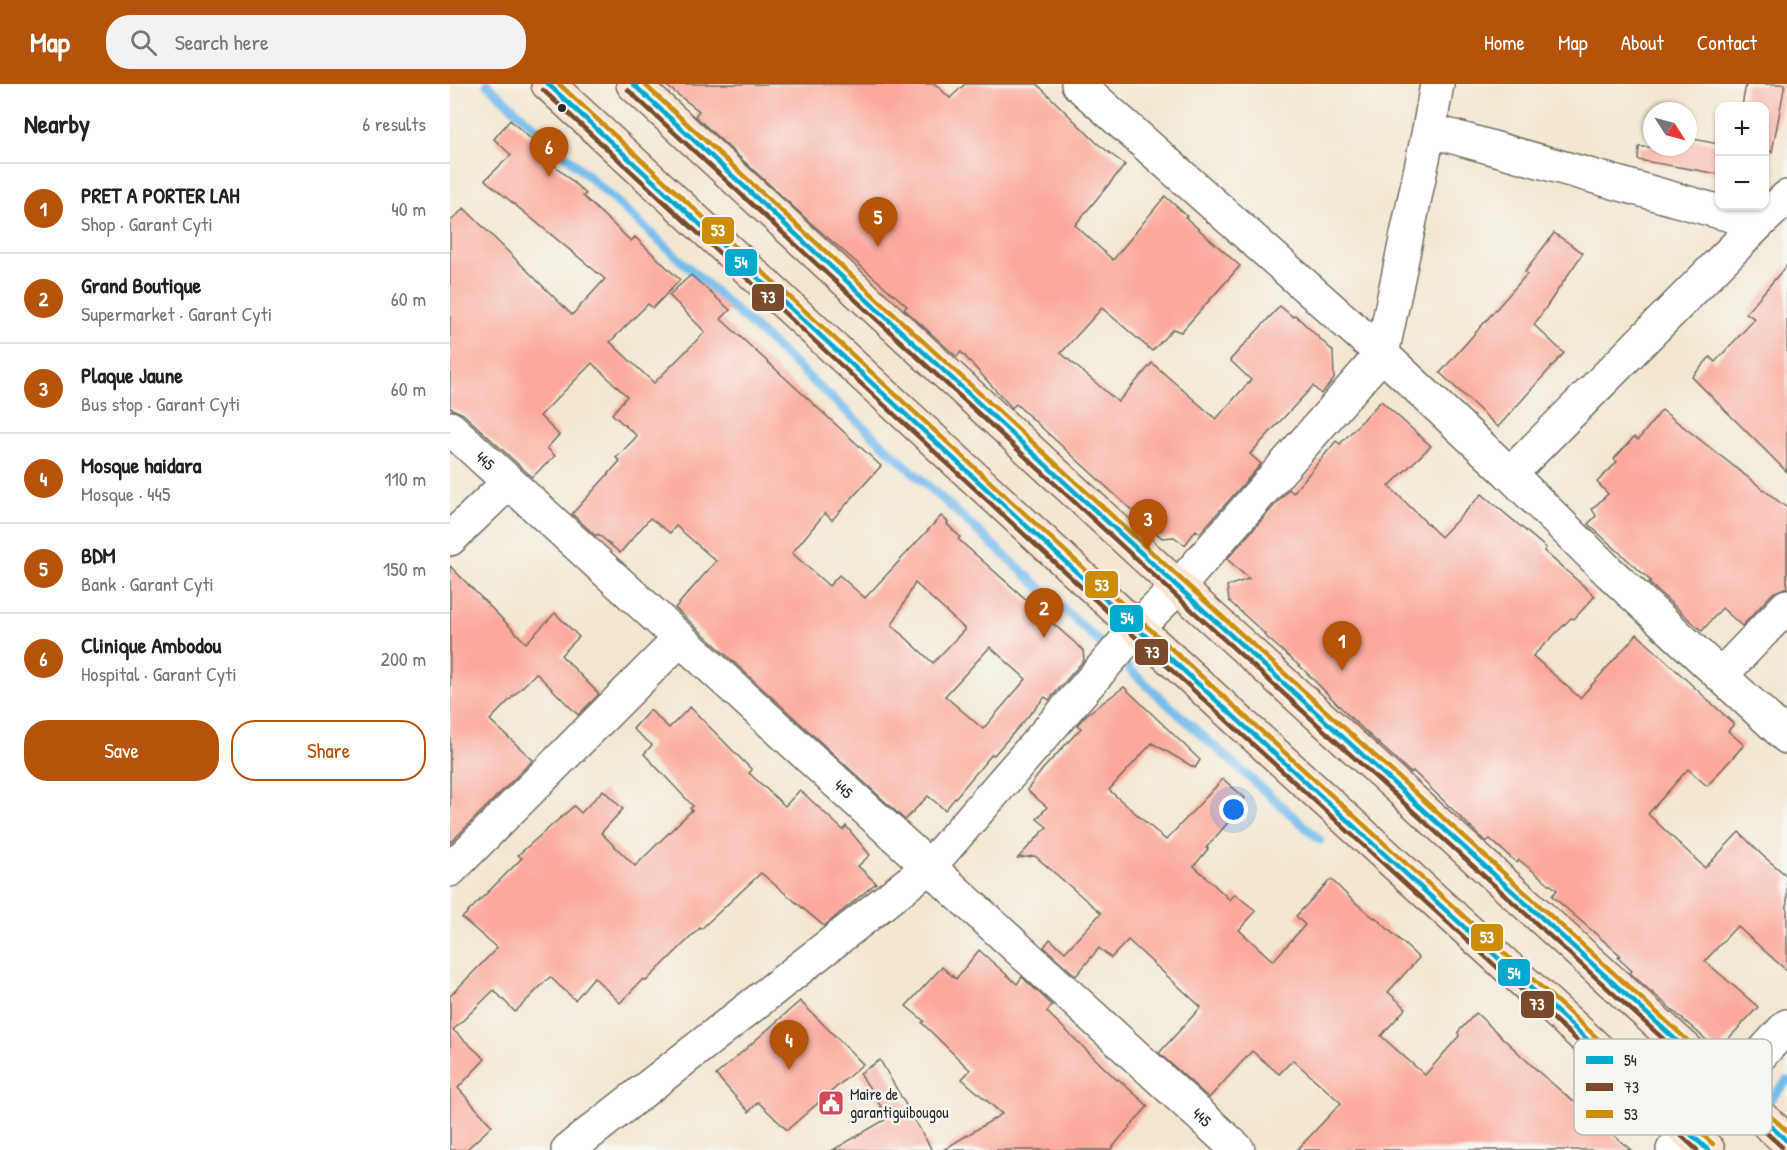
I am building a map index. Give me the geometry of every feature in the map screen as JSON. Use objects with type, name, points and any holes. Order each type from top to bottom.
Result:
[{"type":"main road","points":[[548,84],[1577,1039]]},
{"type":"main road","points":[[633,84],[1178,587],[1676,1039]]},
{"type":"main road","points":[[1772,1127],[1787,1141]]},
{"type":"street","points":[[1078,84],[1382,354],[1510,474],[1608,571],[1722,674],[1787,737]]},
{"type":"street","points":[[568,1150],[929,867],[1137,628],[1178,587],[1382,354],[1437,84]]},
{"type":"street","points":[[1429,130],[1759,223]]},
{"type":"street","points":[[1510,474],[1787,197]]},
{"type":"street","name":"445","points":[[450,428],[1237,1150]]},
{"type":"street","points":[[450,539],[509,482]]},
{"type":"street","points":[[1722,674],[1787,606]]},
{"type":"street","points":[[450,870],[680,639]]},
{"type":"street","points":[[1772,1042],[1787,1026]]},
{"type":"building","points":[[664,84],[935,84],[950,98],[965,84],[1037,84],[1097,143],[1125,165],[1075,225],[1113,260],[1165,196],[1240,266],[1181,332],[1173,329],[1152,351],[1102,308],[1061,353],[1118,402],[1152,363],[1216,419],[1251,380],[1230,360],[1280,306],[1293,317],[1295,315],[1333,351],[1334,379],[1321,394],[1313,386],[1250,454],[1261,464],[1200,533],[1196,530],[1185,545],[1174,537],[1162,538],[1016,404],[1012,408],[961,352],[957,357],[904,309],[907,306],[812,224],[695,116],[699,111]]},
{"type":"building","points":[[1746,84],[1785,84],[1772,152],[1769,151],[1769,102],[1743,102]]},
{"type":"building","points":[[510,120],[541,148],[539,151],[586,194],[583,196],[631,241],[635,237],[680,280],[653,308],[648,304],[610,342],[654,383],[705,332],[669,295],[691,275],[730,310],[721,319],[881,466],[832,520],[825,513],[792,553],[829,586],[839,575],[865,598],[941,516],[960,537],[958,539],[1083,650],[1084,660],[1049,700],[1045,697],[994,755],[992,754],[945,810],[928,796],[905,820],[675,608],[716,561],[676,526],[670,533],[650,518],[620,553],[598,534],[596,536],[572,514],[620,461],[616,458],[637,436],[612,414],[627,396],[592,363],[540,416],[559,435],[547,448],[555,456],[532,477],[463,414],[450,408],[450,222],[464,208],[572,315],[605,279],[485,180],[511,155],[494,139]],"holes":[[[915,583],[965,629],[933,663],[892,625]],[[990,647],[1026,679],[983,729],[945,696]]]},
{"type":"building","points":[[1697,140],[1715,143],[1715,173],[1638,160],[1639,147],[1643,147],[1643,156],[1697,156]]},
{"type":"building","points":[[1554,233],[1583,253],[1534,325],[1564,353],[1498,427],[1440,373],[1527,274],[1525,272]]},
{"type":"building","points":[[1787,265],[1787,472],[1692,377],[1710,357],[1715,362],[1755,319],[1746,313]]},
{"type":"building","points":[[1381,401],[1431,446],[1389,486],[1441,537],[1482,494],[1546,548],[1544,551],[1595,596],[1574,619],[1571,618],[1533,656],[1580,698],[1637,634],[1734,724],[1728,731],[1744,745],[1707,786],[1688,769],[1648,814],[1705,868],[1739,832],[1787,876],[1787,971],[1737,926],[1705,961],[1758,1007],[1728,1039],[1705,1039],[1630,973],[1632,971],[1618,958],[1620,955],[1552,896],[1557,890],[1519,860],[1517,863],[1490,839],[1486,842],[1413,771],[1411,773],[1352,719],[1303,669],[1229,601],[1227,586],[1249,579],[1227,559],[1289,489],[1293,493],[1336,441],[1340,444]]},
{"type":"building","points":[[1662,410],[1787,508],[1787,587],[1773,593],[1742,626],[1722,608],[1702,631],[1588,524],[1596,516],[1592,509],[1608,494],[1597,482],[1617,462],[1614,459],[1634,437],[1638,440]]},
{"type":"building","points":[[450,566],[526,643],[555,613],[579,637],[561,655],[599,694],[578,715],[536,673],[490,720],[533,760],[450,843]]},
{"type":"building","points":[[1124,687],[1200,760],[1195,768],[1152,743],[1109,790],[1166,840],[1223,779],[1245,798],[1194,866],[1230,900],[1235,894],[1256,911],[1239,930],[1273,961],[1305,925],[1296,916],[1331,879],[1419,958],[1388,992],[1406,1008],[1381,1036],[1425,1075],[1459,1036],[1458,1032],[1476,1013],[1574,1102],[1574,1135],[1613,1135],[1631,1150],[1297,1150],[1341,1103],[1293,1060],[1279,1074],[1252,1051],[1209,1098],[1159,1053],[1201,1007],[1128,940],[1111,958],[1099,948],[1076,976],[1044,947],[1050,939],[1065,952],[1101,913],[1035,856],[1018,858],[1047,827],[1037,819],[1047,807],[1027,790],[1042,770],[1081,728],[1077,725],[1086,715]]},
{"type":"building","points":[[690,707],[752,770],[749,773],[785,806],[800,790],[843,830],[846,826],[870,855],[858,866],[876,883],[824,926],[761,873],[646,981],[643,979],[620,1003],[594,977],[575,1000],[550,977],[515,1012],[494,990],[453,1030],[485,1059],[458,1088],[492,1126],[466,1150],[450,1150],[450,996],[497,948],[462,918],[522,858],[518,855],[574,806],[581,813],[603,790],[623,809],[601,833],[635,866],[692,810],[690,808],[693,806],[644,754],[652,745],[633,729],[650,710],[669,728]]},
{"type":"building","points":[[979,950],[1017,984],[1022,977],[1052,1005],[1047,1012],[1117,1080],[1148,1106],[1110,1150],[943,1150],[1002,1114],[962,1079],[970,1070],[922,1023],[924,1021],[906,1006],[942,967],[956,979]]},
{"type":"building","points":[[800,1001],[863,1064],[787,1130],[758,1102],[749,1112],[716,1075]]},
{"type":"building","points":[[880,1060],[932,1150],[833,1150],[888,1118],[860,1073]]},
{"type":"waterway","points":[[487,84],[1206,739],[1320,840]]},
{"type":"waterway","points":[[1772,1097],[1787,1081]]},
{"type":"transit line","name":"54","points":[[548,84],[1587,1039]]},
{"type":"transit line","name":"53","points":[[559,84],[1598,1039]]},
{"type":"transit line","name":"54","points":[[633,84],[1178,587],[1675,1039]]},
{"type":"transit line","name":"53","points":[[644,84],[1183,581],[1686,1039]]},
{"type":"transit line","name":"73","points":[[543,90],[1132,634],[1575,1039]]},
{"type":"transit line","name":"73","points":[[628,90],[1173,593],[1663,1039]]},
{"type":"transit line","name":"53","points":[[1772,1117],[1787,1131]]},
{"type":"transit line","name":"54","points":[[1772,1127],[1787,1141]]},
{"type":"transit line","name":"73","points":[[1681,1135],[1697,1150]]},
{"type":"transit line","name":"54","points":[[1692,1135],[1708,1150]]},
{"type":"transit line","name":"53","points":[[1703,1135],[1713,1144]]},
{"type":"transit line","name":"73","points":[[1769,1135],[1782,1147]]},
{"type":"place","name":"Clinique Ambodou","points":[[549,177]]},
{"type":"place","name":"BDM","points":[[878,247]]},
{"type":"place","name":"Plaque Jaune","points":[[1148,549]]},
{"type":"place","name":"Grand Boutique","points":[[1044,638]]},
{"type":"place","name":"PRET A PORTER LAH","points":[[1342,671]]},
{"type":"place","name":"Mosque haidara","points":[[789,1070]]},
{"type":"place","name":"Maire de garantiguibougou","points":[[831,1103]]}]
